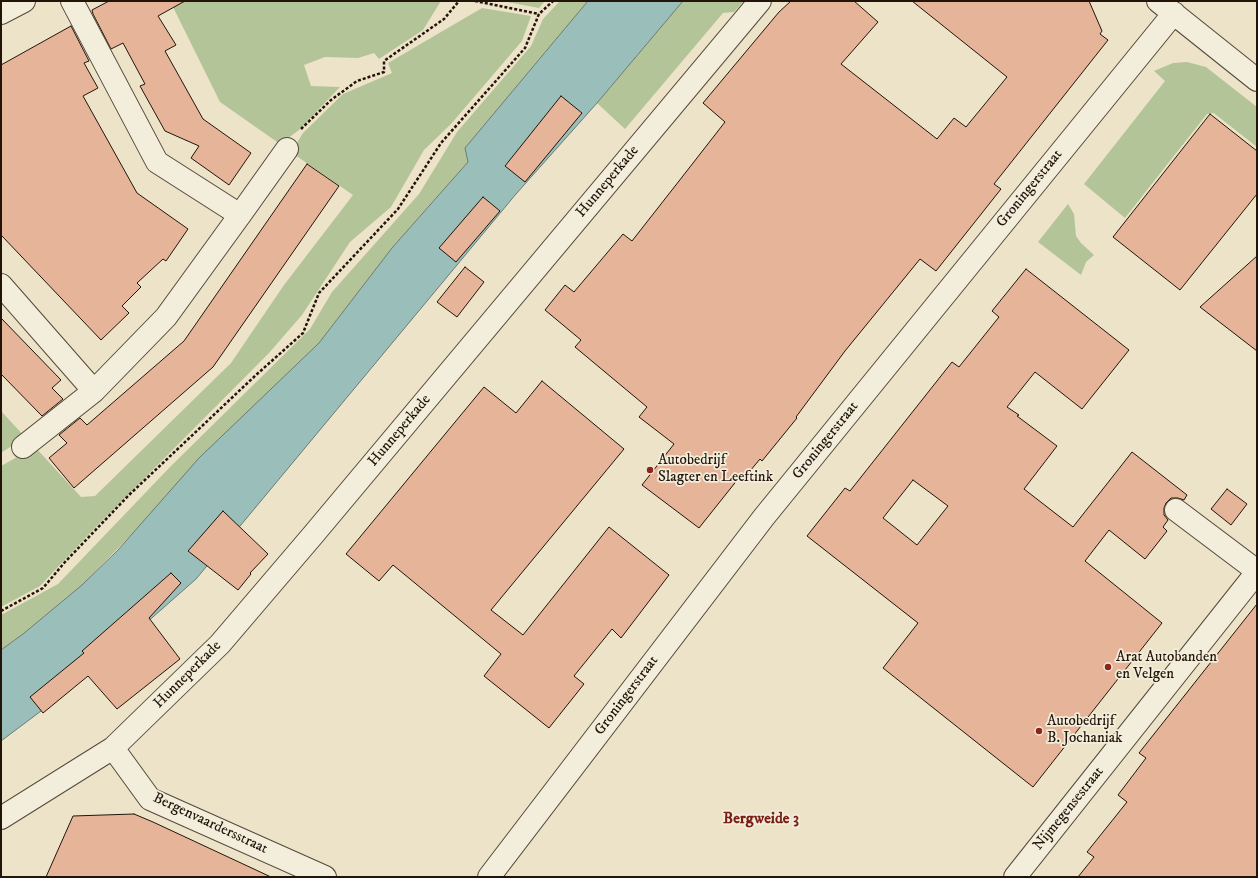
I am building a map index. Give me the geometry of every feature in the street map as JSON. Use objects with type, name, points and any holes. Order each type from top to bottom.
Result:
[{"type":"street","points":[[1,13],[24,1]]},
{"type":"street","points":[[72,1],[157,162],[240,215]]},
{"type":"street","name":"Hunneperkade","points":[[1,818],[113,748],[225,638],[760,1]]},
{"type":"street","points":[[1166,7],[1257,80]]},
{"type":"street","name":"Groningerstraat","points":[[489,877],[764,517],[1166,7]]},
{"type":"street","points":[[23,447],[94,391],[166,317],[293,140]]},
{"type":"street","points":[[1,285],[94,391]]},
{"type":"street","points":[[1176,510],[1257,572]]},
{"type":"street","name":"Nijmegensestraat","points":[[1015,877],[1257,572]]},
{"type":"street","name":"Bergenvaardersstraat","points":[[113,748],[150,799],[325,877]]},
{"type":"path","points":[[293,140],[331,100],[357,82],[384,72],[384,61],[444,19],[459,1]]},
{"type":"path","points":[[474,1],[540,14]]},
{"type":"path","points":[[1,611],[43,588],[65,562],[129,496],[256,375],[303,333],[319,293],[398,209],[441,143],[525,48],[540,14],[553,1]]},
{"type":"green space","points":[[170,1],[441,1],[423,30],[379,59],[374,53],[358,58],[325,57],[304,65],[311,86],[340,87],[299,130],[280,144],[220,102]]},
{"type":"green space","points":[[502,1],[545,1],[539,8]]},
{"type":"green space","points":[[560,1],[588,1],[465,148],[468,162],[392,248],[319,343],[82,585],[23,634],[1,650],[1,615],[58,584],[170,467],[310,329],[332,292],[419,194],[457,132],[531,46],[543,19]]},
{"type":"green space","points":[[683,1],[744,1],[734,12],[723,13],[625,129],[597,103]]},
{"type":"green space","points":[[482,8],[531,16],[522,41],[451,124],[424,150],[391,207],[350,242],[302,315],[269,353],[90,533],[40,586],[1,607],[1,466],[35,447],[81,497],[95,496],[231,363],[284,285],[353,195],[298,157],[290,154],[303,133],[343,94],[392,73],[388,63]]},
{"type":"green space","points":[[1187,62],[1206,67],[1257,107],[1257,147],[1215,114],[1207,114],[1125,218],[1084,184],[1165,81],[1154,71],[1173,63]]},
{"type":"green space","points":[[1068,204],[1074,214],[1076,236],[1094,255],[1086,262],[1081,275],[1038,242]]},
{"type":"green space","points":[[1,411],[25,437],[1,453]]},
{"type":"water","points":[[588,1],[683,1],[597,103],[516,194],[196,579],[77,684],[1,741],[1,650],[23,634],[82,585],[118,550],[199,458],[319,343],[392,248],[468,162],[465,148]]},
{"type":"building","points":[[109,1],[185,1],[158,16],[176,45],[165,51],[203,119],[251,153],[229,185],[191,158],[199,146],[165,131],[140,86],[145,84],[123,43],[111,49],[92,10]]},
{"type":"building","points":[[791,1],[854,1],[878,22],[841,64],[937,139],[954,118],[966,127],[1007,77],[912,1],[1089,1],[1102,31],[1100,34],[1108,40],[994,184],[1001,189],[936,271],[920,259],[845,351],[796,417],[797,418],[762,461],[760,459],[745,477],[742,474],[699,528],[642,485],[674,444],[639,417],[647,407],[575,347],[581,340],[545,310],[565,285],[574,292],[623,234],[632,241],[725,122],[703,103],[779,12]]},
{"type":"building","points":[[71,26],[89,61],[84,63],[98,88],[83,96],[137,193],[188,229],[166,261],[163,259],[137,283],[141,287],[122,306],[129,313],[101,340],[1,235],[1,65]]},
{"type":"building","points":[[561,96],[582,113],[525,182],[505,166]]},
{"type":"building","points":[[1210,114],[1257,151],[1257,194],[1180,290],[1113,237]]},
{"type":"building","points":[[307,164],[339,186],[213,367],[74,488],[49,458],[67,443],[59,435],[80,418],[87,425],[184,341]]},
{"type":"building","points":[[483,197],[500,211],[456,262],[439,248]]},
{"type":"building","points":[[1257,256],[1257,351],[1200,307]]},
{"type":"building","points":[[465,267],[484,282],[457,317],[437,302]]},
{"type":"building","points":[[1026,269],[1129,350],[1082,409],[1035,372],[1007,407],[1057,446],[1024,489],[1073,527],[1132,452],[1187,495],[1184,500],[1171,498],[1166,503],[1164,515],[1168,520],[1163,527],[1167,531],[1145,559],[1109,530],[1085,561],[1162,623],[1033,787],[883,668],[918,623],[807,536],[845,488],[850,491],[952,362],[959,367],[999,317],[992,311]],"holes":[[[913,480],[948,506],[917,545],[883,518]]]},
{"type":"building","points":[[1,318],[61,380],[52,388],[63,399],[42,416],[1,374]]},
{"type":"building","points":[[542,381],[624,449],[491,610],[523,635],[609,527],[669,575],[621,638],[612,629],[574,676],[584,684],[549,728],[484,676],[501,654],[393,565],[379,581],[346,554],[484,387],[516,413]]},
{"type":"building","points":[[1227,489],[1247,504],[1231,525],[1211,509]]},
{"type":"building","points":[[223,511],[268,554],[250,573],[251,574],[238,590],[188,551]]},
{"type":"building","points":[[171,573],[181,583],[149,618],[180,659],[117,709],[88,676],[43,713],[30,697],[84,653],[82,651]]},
{"type":"building","points":[[1257,604],[1257,877],[1078,877],[1094,857],[1087,852],[1127,802],[1118,795],[1146,758],[1139,753]]},
{"type":"building","points":[[134,814],[271,877],[46,877],[73,816]]},
{"type":"place","name":"Autobedrijf Slagter en Leeftink","points":[[650,470]]},
{"type":"place","name":"Arat Autobanden en Velgen","points":[[1108,667]]},
{"type":"place","name":"Autobedrijf B. Jochaniak","points":[[1039,731]]},
{"type":"district","name":"Bergweide 3","points":[[761,820]]}]
